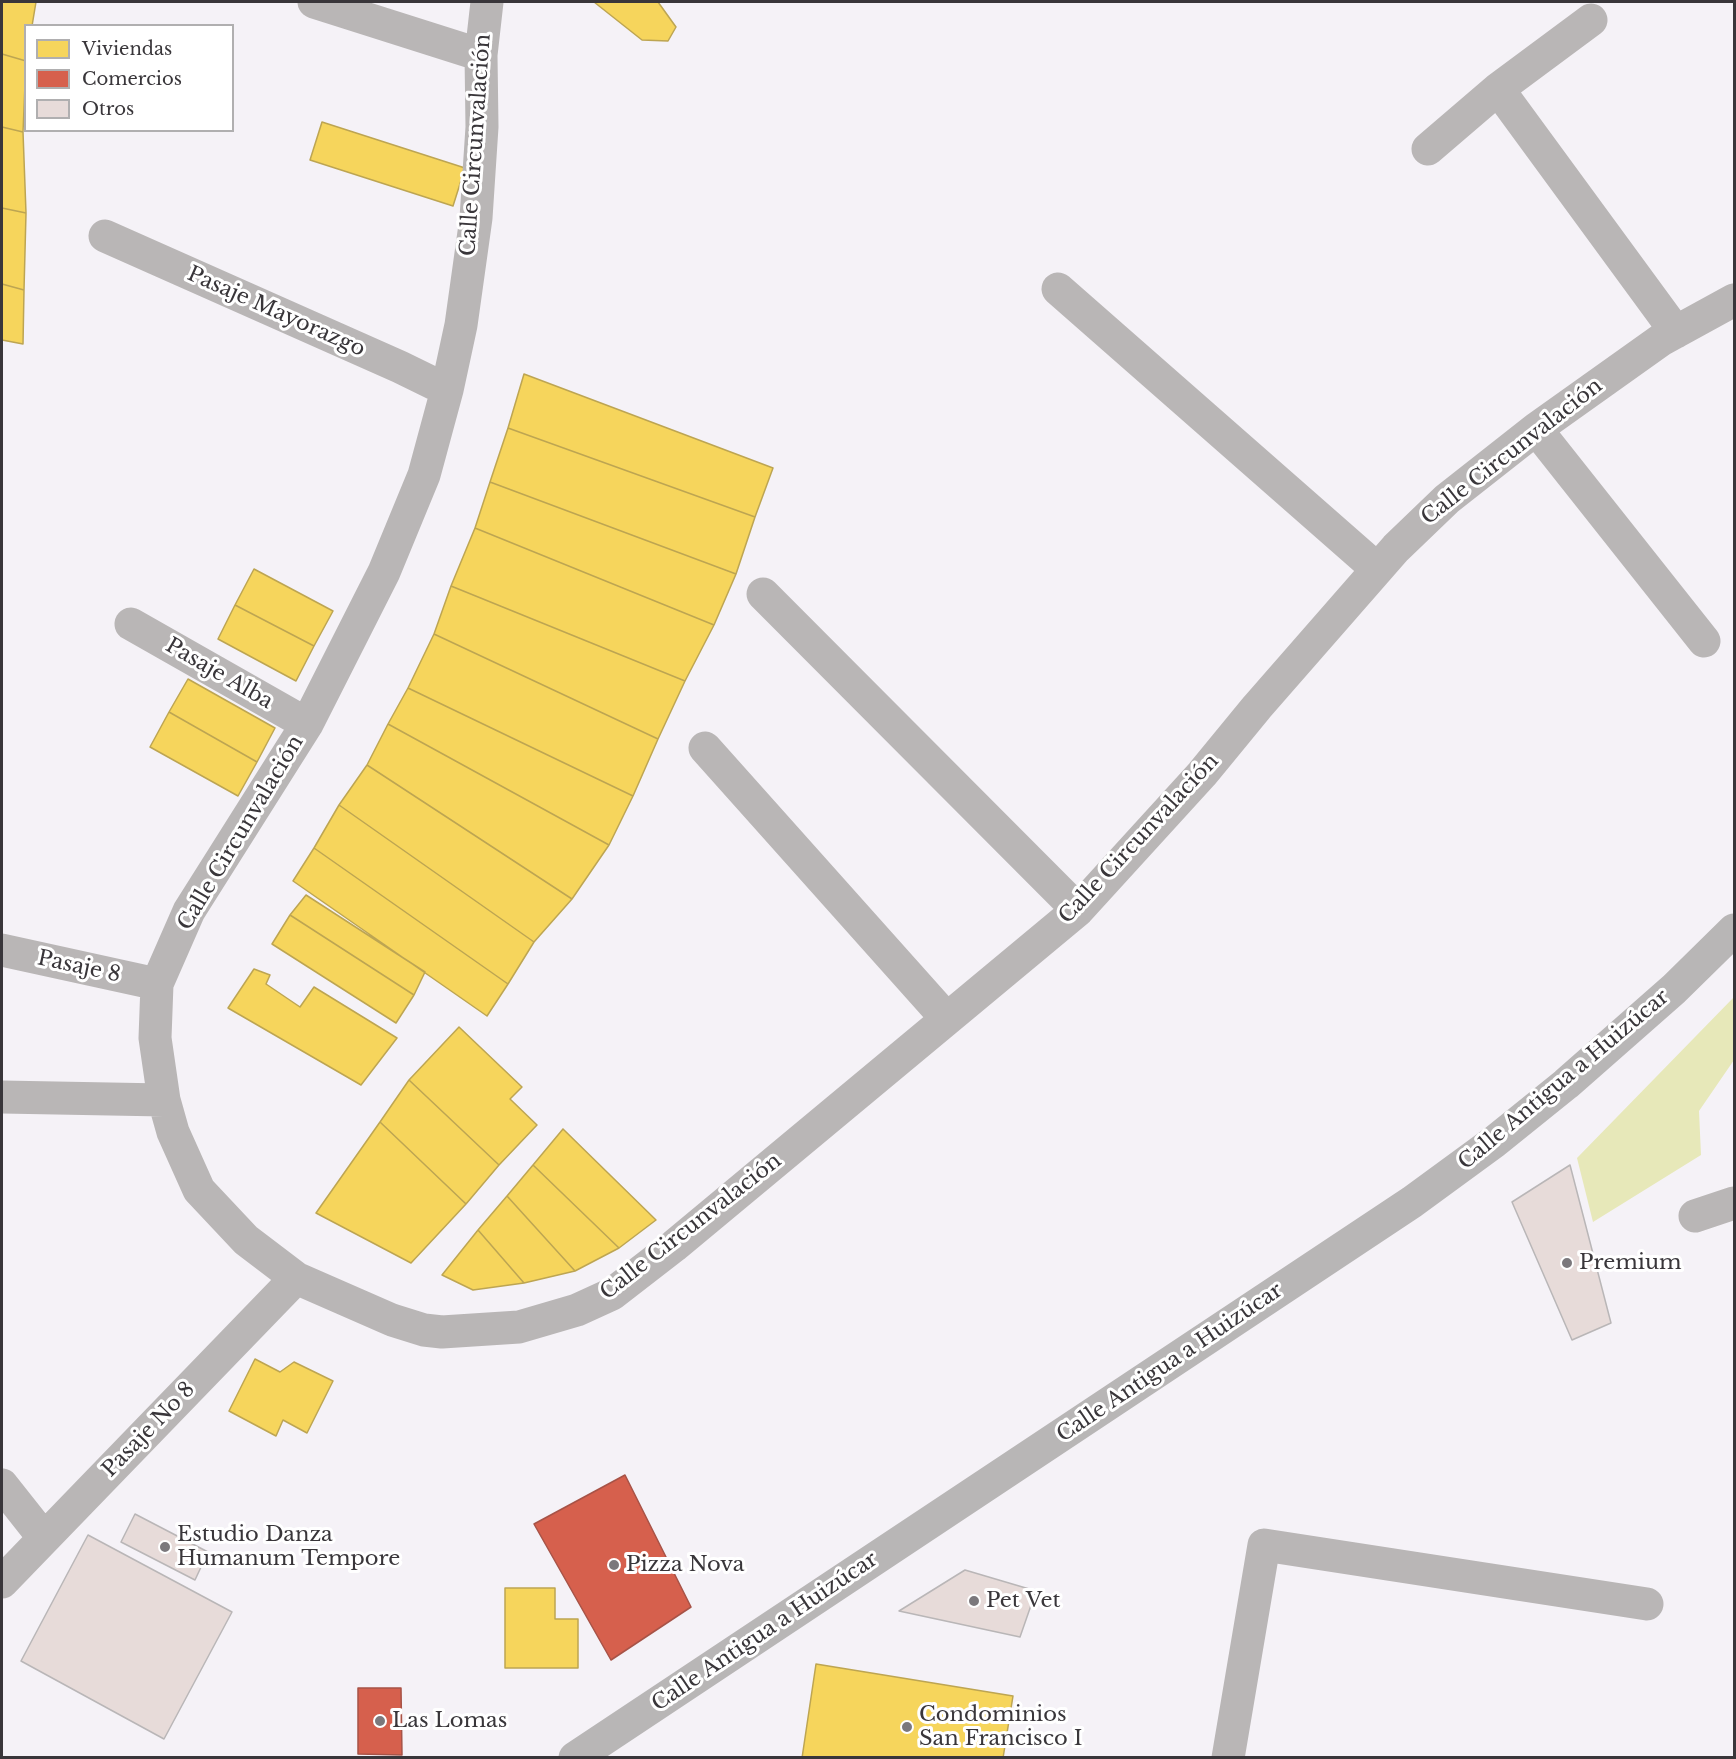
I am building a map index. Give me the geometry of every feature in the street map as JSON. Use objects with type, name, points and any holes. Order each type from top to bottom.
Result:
[{"type":"main road","name":"Calle Antigua a Huizúcar","points":[[575,1758],[1412,1202],[1494,1142],[1566,1084],[1674,989],[1734,930]]},
{"type":"street","points":[[314,2],[481,55]]},
{"type":"street","name":"Calle Circunvalación","points":[[487,2],[481,55],[482,127],[476,218],[461,325],[447,390],[424,475],[384,572],[307,724],[189,911],[157,984],[155,1038],[164,1100],[172,1132],[199,1190],[246,1240],[296,1278],[392,1320],[424,1330],[442,1332],[519,1327],[578,1310],[612,1294],[657,1260],[1078,910],[1202,774],[1377,569],[1447,499],[1536,429],[1661,340],[1734,300]]},
{"type":"street","points":[[1428,149],[1498,89],[1591,20]]},
{"type":"street","points":[[1498,89],[1676,332]]},
{"type":"street","name":"Pasaje Mayorazgo","points":[[105,236],[447,390]]},
{"type":"street","points":[[1058,289],[1377,569]]},
{"type":"street","points":[[1536,429],[1704,641]]},
{"type":"street","points":[[763,594],[1078,910]]},
{"type":"street","name":"Pasaje Alba","points":[[131,624],[307,724]]},
{"type":"street","points":[[705,748],[947,1019]]},
{"type":"street","name":"Pasaje 8","points":[[2,950],[157,984]]},
{"type":"street","points":[[2,1097],[164,1100]]},
{"type":"street","points":[[1695,1216],[1734,1203]]},
{"type":"street","name":"Pasaje No 8","points":[[2,1582],[296,1278]]},
{"type":"street","points":[[2,1485],[45,1538]]},
{"type":"street","points":[[1228,1758],[1264,1545],[1647,1604]]},
{"type":"green space","points":[[1734,997],[1734,1060],[1699,1111],[1701,1155],[1593,1222],[1577,1158]]},
{"type":"building: Viviendas","points":[[2,2],[36,2],[32,24],[24,24],[24,60],[2,54]]},
{"type":"building: Viviendas","points":[[594,2],[658,2],[676,27],[668,41],[642,40]]},
{"type":"building: Viviendas","points":[[2,54],[24,60],[24,108],[23,132],[2,127]]},
{"type":"building: Viviendas","points":[[322,122],[465,168],[453,206],[310,160]]},
{"type":"building: Viviendas","points":[[2,127],[23,132],[26,213],[2,208]]},
{"type":"building: Viviendas","points":[[2,208],[26,213],[24,290],[2,284]]},
{"type":"building: Viviendas","points":[[2,284],[24,290],[23,344],[2,340]]},
{"type":"building: Viviendas","points":[[524,374],[773,468],[755,517],[508,428]]},
{"type":"building: Viviendas","points":[[508,428],[755,517],[736,574],[490,482]]},
{"type":"building: Viviendas","points":[[490,482],[736,574],[714,625],[475,528]]},
{"type":"building: Viviendas","points":[[475,528],[714,625],[685,681],[451,586]]},
{"type":"building: Viviendas","points":[[254,569],[333,611],[314,646],[235,605]]},
{"type":"building: Viviendas","points":[[451,586],[685,681],[658,739],[434,634]]},
{"type":"building: Viviendas","points":[[235,605],[314,646],[296,681],[218,639]]},
{"type":"building: Viviendas","points":[[434,634],[658,739],[633,796],[408,688]]},
{"type":"building: Viviendas","points":[[188,679],[275,728],[257,762],[169,712]]},
{"type":"building: Viviendas","points":[[408,688],[633,796],[609,845],[388,724]]},
{"type":"building: Viviendas","points":[[169,712],[257,762],[238,796],[150,747]]},
{"type":"building: Viviendas","points":[[388,724],[609,845],[572,899],[367,765]]},
{"type":"building: Viviendas","points":[[367,765],[572,899],[534,942],[339,805]]},
{"type":"building: Viviendas","points":[[339,805],[534,942],[508,984],[314,848]]},
{"type":"building: Viviendas","points":[[314,848],[508,984],[487,1016],[293,881]]},
{"type":"building: Viviendas","points":[[306,895],[425,972],[414,995],[290,915]]},
{"type":"building: Viviendas","points":[[290,915],[414,995],[396,1023],[272,944]]},
{"type":"building: Viviendas","points":[[254,969],[270,975],[266,984],[300,1007],[314,987],[397,1038],[361,1085],[228,1008]]},
{"type":"building: Viviendas","points":[[459,1027],[522,1087],[510,1099],[537,1125],[499,1165],[409,1080]]},
{"type":"building: Viviendas","points":[[409,1080],[499,1165],[466,1204],[380,1122]]},
{"type":"building: Viviendas","points":[[380,1122],[466,1204],[411,1263],[316,1213]]},
{"type":"building: Viviendas","points":[[563,1129],[656,1220],[619,1248],[533,1165]]},
{"type":"building: Viviendas","points":[[533,1165],[619,1248],[575,1271],[507,1196]]},
{"type":"building: Viviendas","points":[[507,1196],[575,1271],[524,1283],[478,1230]]},
{"type":"building: Viviendas","points":[[478,1230],[524,1283],[473,1290],[442,1275]]},
{"type":"building: Viviendas","points":[[255,1359],[280,1372],[294,1362],[333,1381],[307,1433],[283,1420],[276,1436],[229,1411]]},
{"type":"building: Viviendas","points":[[505,1588],[555,1588],[555,1619],[578,1619],[578,1668],[505,1668]]},
{"type":"building: Viviendas","name":"Condominios San Francisco I","points":[[816,1664],[1013,1696],[1003,1758],[802,1758]]},
{"type":"building: Comercios","name":"Pizza Nova","points":[[625,1475],[691,1607],[611,1660],[534,1524]]},
{"type":"building: Comercios","name":"Las Lomas","points":[[358,1688],[401,1688],[402,1755],[358,1754]]},
{"type":"building: Otros","name":"Premium","points":[[1570,1165],[1611,1323],[1572,1340],[1512,1202]]},
{"type":"building: Otros","name":"Estudio Danza Humanum Tempore","points":[[135,1514],[208,1552],[195,1580],[121,1542]]},
{"type":"building: Otros","points":[[88,1535],[232,1612],[164,1739],[21,1661]]},
{"type":"building: Otros","name":"Pet Vet","points":[[965,1570],[1036,1591],[1020,1637],[899,1611]]},
{"type":"place","name":"Premium","points":[[1567,1263]]},
{"type":"place","name":"Estudio Danza Humanum Tempore","points":[[165,1547]]},
{"type":"place","name":"Pizza Nova","points":[[614,1565]]},
{"type":"place","name":"Pet Vet","points":[[974,1601]]},
{"type":"place","name":"Las Lomas","points":[[380,1721]]},
{"type":"place","name":"Condominios San Francisco I","points":[[907,1727]]}]
